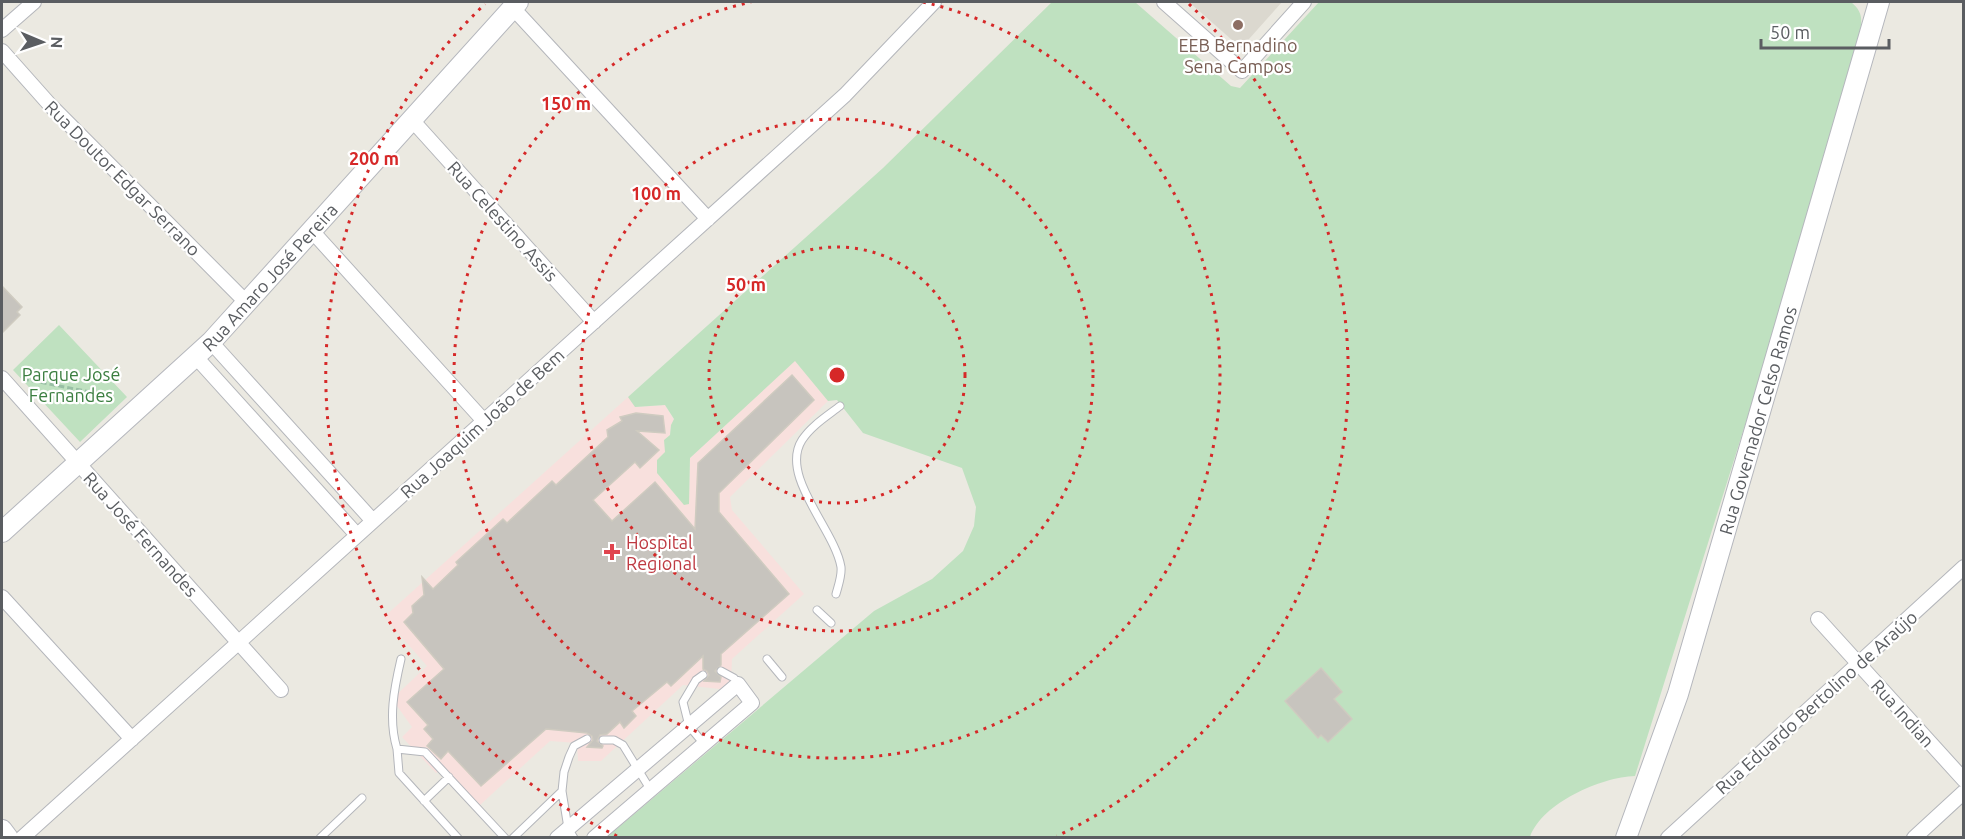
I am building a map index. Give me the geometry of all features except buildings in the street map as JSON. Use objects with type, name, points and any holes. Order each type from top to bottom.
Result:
[{"type":"street","points":[[2,30],[34,2]]},
{"type":"street","name":"Rua Joaquim João de Bem","points":[[22,837],[845,95],[934,2]]},
{"type":"street","points":[[1164,2],[1242,71],[1304,2]]},
{"type":"street","name":"Rua Governador Celso Ramos","points":[[1626,837],[1678,694],[1877,3]]},
{"type":"street","points":[[515,4],[708,219]]},
{"type":"street","name":"Rua Amaro José Pereira","points":[[2,532],[211,342],[515,4]]},
{"type":"street","name":"Rua Doutor Edgar Serrano","points":[[2,51],[50,105],[247,303]]},
{"type":"street","name":"Rua Celestino Assis","points":[[412,120],[594,322]]},
{"type":"street","points":[[312,231],[484,421]]},
{"type":"street","points":[[211,342],[373,521]]},
{"type":"street","points":[[195,356],[357,535]]},
{"type":"street","name":"Rua José Fernandes","points":[[7,377],[77,463],[281,690]]},
{"type":"street","name":"Rua Eduardo Bertolino de Araújo","points":[[1668,837],[1964,567]]},
{"type":"street","points":[[2,597],[132,739]]},
{"type":"street","name":"Rua Indian","points":[[1818,619],[1964,780]]},
{"type":"street","points":[[566,834],[738,684],[752,703],[594,837]]},
{"type":"street","points":[[1914,837],[1964,792]]},
{"type":"street","points":[[2,830],[8,837]]},
{"type":"lane","points":[[836,594],[841,570],[837,553],[833,541],[801,482],[795,461],[801,441],[814,426],[840,406]]},
{"type":"lane","points":[[818,610],[831,623]]},
{"type":"lane","points":[[402,659],[395,684],[392,710],[399,773],[458,837]]},
{"type":"lane","points":[[767,659],[782,677]]},
{"type":"lane","points":[[721,671],[734,678],[738,684]]},
{"type":"lane","points":[[704,675],[696,680],[683,702],[689,726],[704,744]]},
{"type":"lane","points":[[566,834],[562,791],[564,772],[574,746],[587,739]]},
{"type":"lane","points":[[603,740],[614,740],[623,746],[650,789]]},
{"type":"lane","points":[[397,749],[425,752],[506,837]]},
{"type":"lane","points":[[424,801],[449,777]]},
{"type":"lane","points":[[513,837],[562,791]]},
{"type":"lane","points":[[320,837],[362,798]]},
{"type":"path","points":[[7,377],[101,394]]},
{"type":"shaded area","name":"EEB Bernadino Sena Campos","points":[[1189,2],[1282,2],[1241,48]]},
{"type":"shaded area","name":"Hospital Regional","points":[[795,360],[828,401],[730,497],[732,510],[804,594],[732,659],[731,680],[720,689],[683,685],[601,761],[578,761],[577,743],[550,741],[480,805],[444,767],[436,773],[402,737],[412,727],[392,699],[427,666],[384,617],[628,397],[636,407],[665,405],[674,420],[670,435],[689,504],[690,458]]},
{"type":"green space","points":[[1052,2],[1135,2],[1231,86],[1240,88],[1319,2],[1851,2],[1858,9],[1861,20],[1860,34],[1786,294],[1635,776],[1606,781],[1574,794],[1547,813],[1530,837],[606,838],[874,611],[932,579],[963,551],[974,526],[976,507],[962,468],[863,433],[837,400],[828,401],[795,361],[690,458],[689,504],[684,505],[657,473],[657,460],[665,452],[664,440],[670,435],[674,419],[665,405],[635,407],[628,397],[883,168]]},
{"type":"green space","name":"Parque José Fernandes","points":[[59,325],[127,397],[80,442],[13,370]]},
{"type":"place","name":"EEB Bernadino Sena Campos","points":[[1238,25]]},
{"type":"place","name":"Hospital Regional","points":[[612,552]]}]
